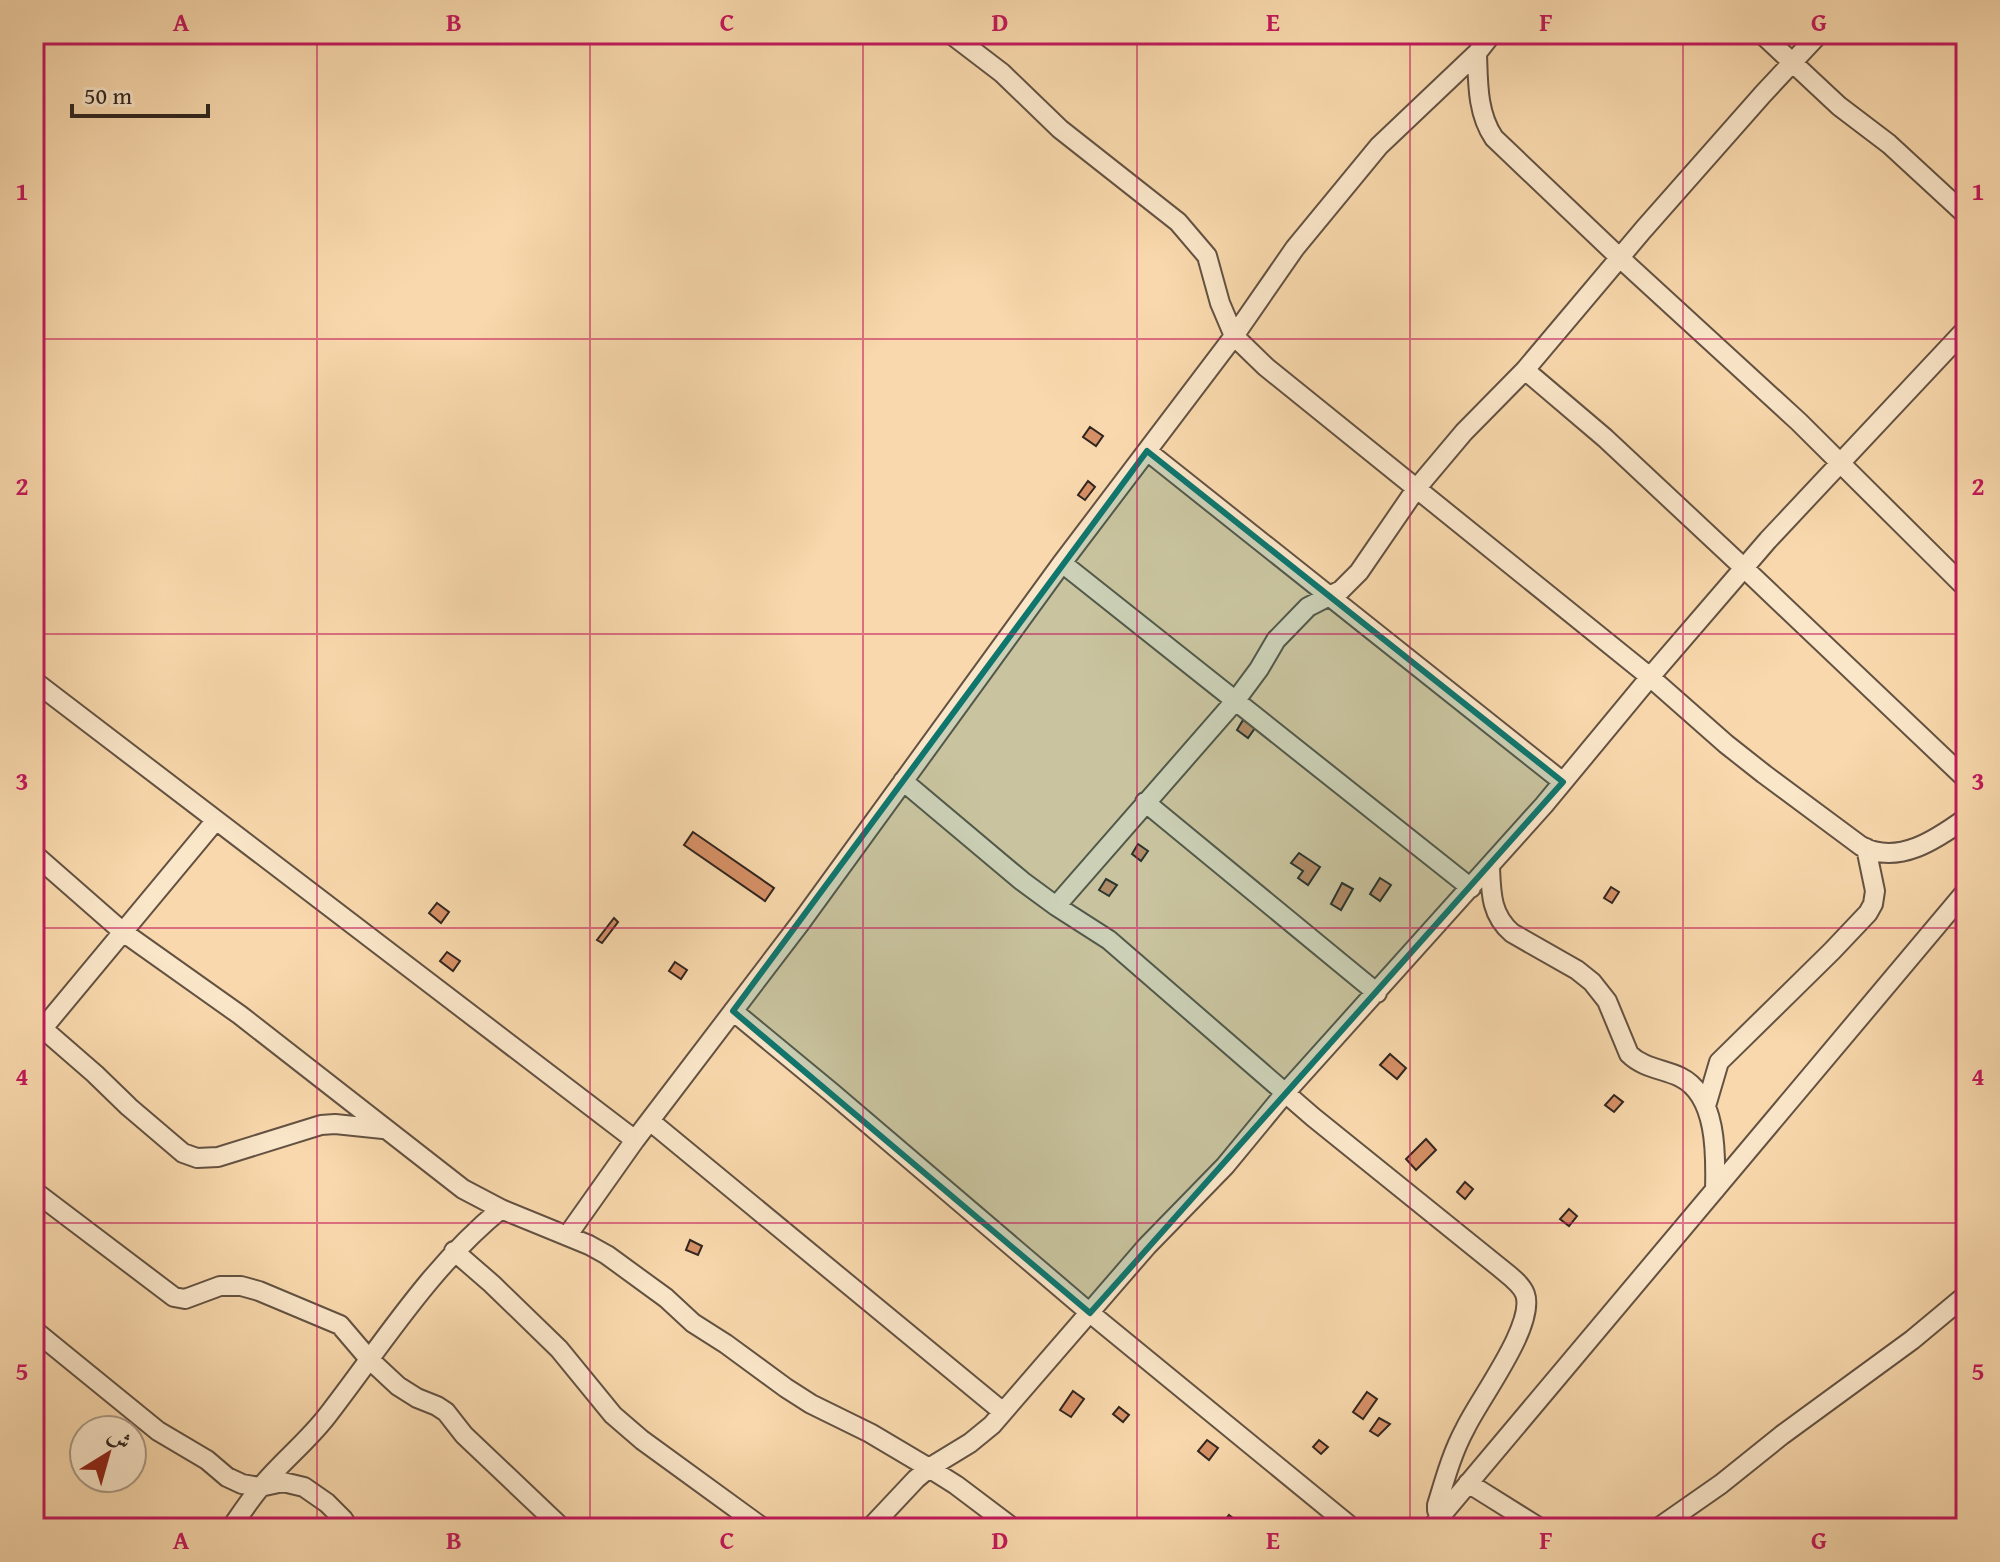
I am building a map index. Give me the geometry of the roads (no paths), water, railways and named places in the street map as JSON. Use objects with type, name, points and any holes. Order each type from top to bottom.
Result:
[{"type":"street","points":[[951,34],[1002,73],[1060,129],[1178,222],[1207,256],[1220,303],[1234,336],[1266,367],[1650,677],[1754,767],[1866,848],[1877,852],[1900,852],[1932,842],[1966,818]]},
{"type":"street","points":[[567,1236],[635,1140],[801,922],[1062,563],[1234,336],[1295,248],[1379,146],[1477,53],[1492,34]]},
{"type":"street","points":[[1762,34],[1839,106],[1889,144],[1966,215]]},
{"type":"street","points":[[1056,906],[1236,700],[1276,640],[1308,607],[1341,590],[1359,572],[1416,489],[1464,432],[1525,370],[1753,105],[1819,34]]},
{"type":"street","points":[[1477,53],[1481,112],[1494,138],[1840,461],[1966,588]]},
{"type":"street","points":[[870,1528],[929,1468],[970,1443],[992,1425],[1147,1246],[1225,1166],[1286,1092],[1490,867],[1744,568],[1840,461],[1966,329]]},
{"type":"street","points":[[1966,347],[1966,385]]},
{"type":"street","points":[[1525,370],[1605,438],[1966,779]]},
{"type":"street","points":[[1147,451],[1563,782]]},
{"type":"street","points":[[1062,563],[1471,888]]},
{"type":"street","points":[[34,681],[635,1140]]},
{"type":"street","points":[[903,781],[1022,881],[1109,940],[1370,1164],[1512,1278],[1525,1294],[1524,1317],[1515,1342],[1465,1428],[1450,1461],[1437,1505],[1436,1523]]},
{"type":"street","points":[[1145,802],[1377,993]]},
{"type":"street","points":[[216,820],[37,1030],[169,1142],[183,1153],[197,1158],[218,1157],[321,1125],[384,1129]]},
{"type":"street","points":[[1706,1106],[1719,1062],[1832,951],[1871,908],[1875,891],[1866,848]]},
{"type":"street","points":[[34,854],[123,932],[240,1015],[463,1189],[501,1209],[589,1245],[626,1268],[693,1323],[786,1388],[929,1468],[1013,1528]]},
{"type":"street","points":[[1490,867],[1492,901],[1497,917],[1505,927],[1592,982],[1607,1001],[1629,1054],[1642,1064],[1691,1084],[1699,1093],[1706,1106],[1714,1155],[1715,1190]]},
{"type":"street","points":[[1436,1523],[1966,891]]},
{"type":"street","points":[[733,1011],[1090,1313],[1350,1526]]},
{"type":"street","points":[[650,1121],[1003,1412]]},
{"type":"street","points":[[34,1191],[174,1297],[185,1299],[220,1286],[241,1286],[340,1325],[369,1359],[398,1386],[446,1412],[464,1435],[562,1528]]},
{"type":"street","points":[[231,1528],[260,1487],[325,1419],[454,1251],[501,1209]]},
{"type":"street","points":[[454,1251],[559,1349],[613,1415],[642,1440],[763,1528]]},
{"type":"street","points":[[1658,1528],[1912,1340],[1966,1295]]},
{"type":"street","points":[[34,1330],[158,1431],[207,1460],[227,1477],[260,1487],[283,1482],[304,1487],[327,1503],[349,1528]]},
{"type":"street","points":[[1468,1483],[1540,1528]]}]
